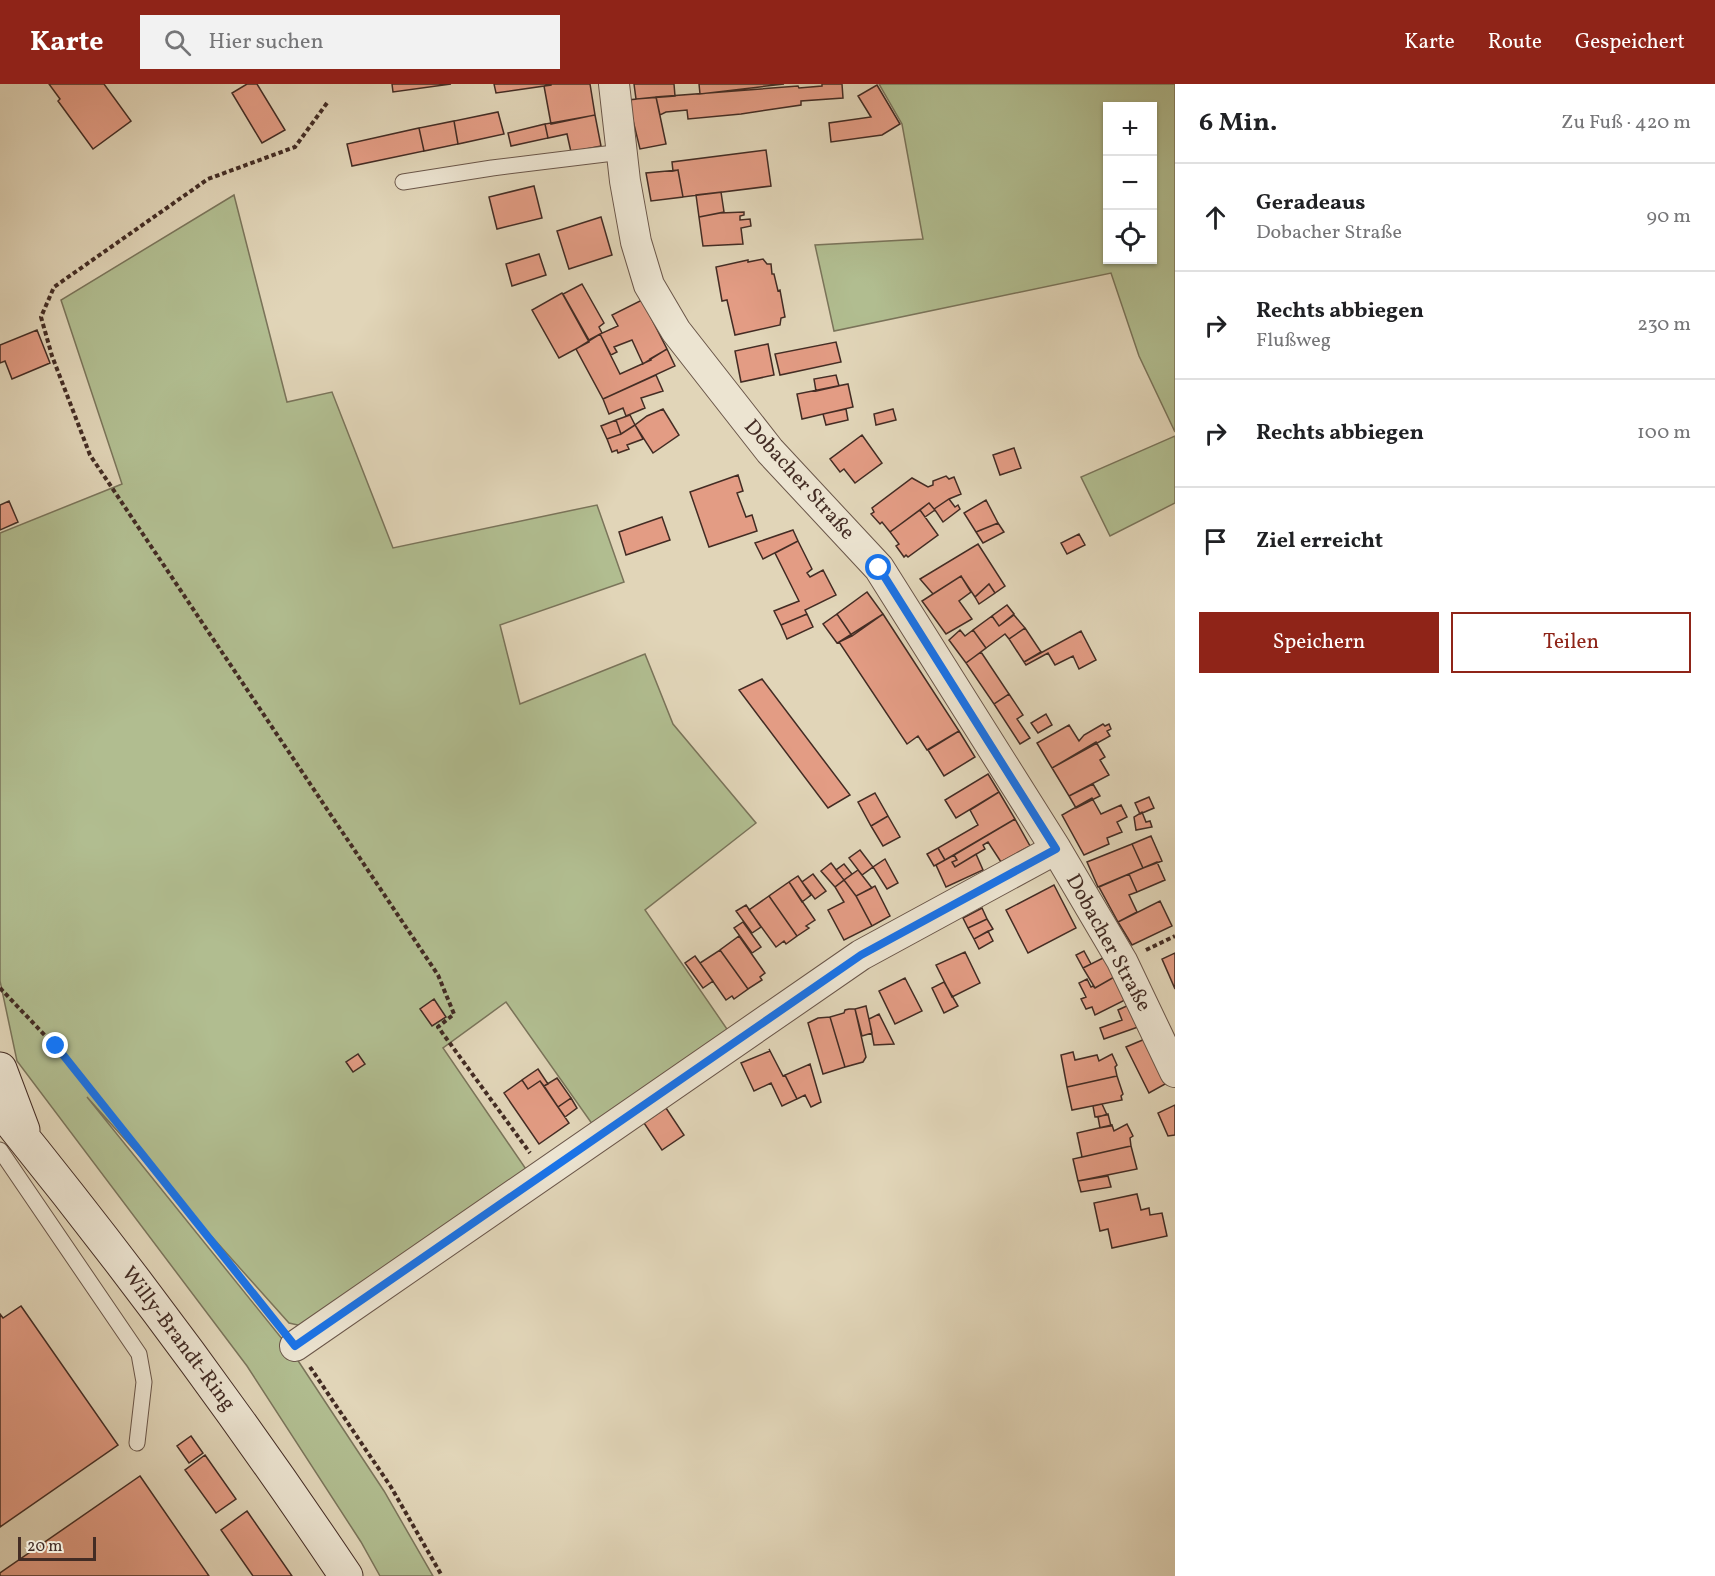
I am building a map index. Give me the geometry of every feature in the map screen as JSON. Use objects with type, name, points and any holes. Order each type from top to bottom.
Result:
[{"type":"main road","points":[[0,1069],[13,1145]]},
{"type":"main road","name":"Willy-Brandt-Ring","points":[[1,1110],[13,1145],[162,1315],[280,1478],[346,1576]]},
{"type":"street","name":"Dobacher Straße","points":[[614,84],[636,242],[649,285],[676,331],[770,452],[879,568],[1056,849],[1122,961],[1175,1072]]},
{"type":"street","points":[[295,1346],[861,955],[1056,849]]},
{"type":"lane","points":[[403,182],[622,152]]},
{"type":"lane","points":[[13,1145],[139,1354],[144,1382],[137,1443]]},
{"type":"path","points":[[327,103],[296,147],[208,179],[54,287],[41,317],[52,356],[90,455],[438,975],[454,1014],[438,1027],[544,1173]]},
{"type":"path","points":[[0,988],[56,1046],[295,1346],[391,1487],[442,1576]]},
{"type":"green space","points":[[879,84],[1175,84],[1175,432],[1139,356],[1111,273],[834,331],[815,245],[923,239],[902,124]]},
{"type":"green space","points":[[234,195],[287,402],[332,392],[393,548],[597,505],[624,582],[500,625],[520,704],[645,654],[673,724],[756,823],[645,910],[729,1032],[595,1128],[506,1002],[443,1048],[530,1175],[302,1326],[289,1323],[87,1097],[291,1350],[384,1491],[433,1576],[380,1576],[361,1542],[247,1366],[17,1061],[0,981],[0,533],[122,484],[61,300]]},
{"type":"green space","points":[[1175,436],[1175,503],[1110,536],[1081,477]]},
{"type":"building","points":[[49,84],[104,84],[131,121],[93,149],[58,101],[60,99]]},
{"type":"building","points":[[247,84],[257,84],[285,130],[262,143],[232,93]]},
{"type":"building","points":[[392,84],[451,84],[393,92]]},
{"type":"building","points":[[494,84],[551,84],[551,85],[496,93]]},
{"type":"building","points":[[590,84],[595,115],[551,124],[544,86]]},
{"type":"building","points":[[634,84],[674,84],[675,96],[636,99]]},
{"type":"building","points":[[699,84],[784,84],[700,94]]},
{"type":"building","points":[[822,84],[842,84],[843,98],[801,101],[801,105],[688,119],[687,110],[666,112],[660,115],[656,97],[798,86],[799,88],[822,86]]},
{"type":"building","points":[[877,85],[900,124],[882,135],[831,142],[829,123],[871,117],[858,96]]},
{"type":"building","points":[[656,97],[666,144],[640,149],[628,100]]},
{"type":"building","points":[[498,112],[504,134],[458,144],[454,121]]},
{"type":"building","points":[[595,115],[601,146],[571,152],[567,134],[548,138],[545,124]]},
{"type":"building","points":[[454,121],[458,144],[424,151],[419,128]]},
{"type":"building","points":[[545,124],[548,138],[511,146],[508,133]]},
{"type":"building","points":[[419,128],[424,151],[352,166],[347,144]]},
{"type":"building","points":[[766,150],[771,186],[683,197],[678,170],[673,171],[672,162]]},
{"type":"building","points":[[678,170],[683,197],[651,201],[646,173]]},
{"type":"building","points":[[534,186],[542,218],[497,229],[489,197]]},
{"type":"building","points":[[721,192],[724,212],[699,217],[696,195]]},
{"type":"building","points":[[744,212],[740,220],[750,219],[751,226],[741,228],[743,244],[703,246],[699,217]]},
{"type":"building","points":[[601,217],[612,255],[569,269],[557,231]]},
{"type":"building","points":[[539,254],[546,275],[512,286],[506,264]]},
{"type":"building","points":[[763,259],[767,264],[771,264],[772,274],[774,274],[778,291],[780,290],[785,317],[781,318],[780,325],[735,335],[727,300],[722,301],[716,267]]},
{"type":"building","points":[[582,284],[604,323],[599,327],[602,333],[589,340],[563,294]]},
{"type":"building","points":[[562,293],[589,342],[559,358],[532,310]]},
{"type":"building","points":[[642,300],[667,349],[643,364],[632,340],[614,347],[617,352],[611,355],[600,334],[618,326],[612,315]]},
{"type":"building","points":[[37,330],[50,363],[12,379],[5,361],[0,363],[0,345]]},
{"type":"building","points":[[600,334],[620,374],[651,360],[667,349],[675,366],[603,399],[576,349]]},
{"type":"building","points":[[836,342],[841,362],[780,375],[775,354]]},
{"type":"building","points":[[768,344],[774,375],[741,382],[735,351]]},
{"type":"building","points":[[656,375],[663,391],[641,398],[645,408],[626,416],[623,408],[609,414],[603,399]]},
{"type":"building","points":[[836,375],[839,386],[816,391],[814,379]]},
{"type":"building","points":[[848,384],[853,407],[802,419],[797,394]]},
{"type":"building","points":[[663,409],[679,435],[653,453],[635,425],[647,416]]},
{"type":"building","points":[[846,409],[848,420],[826,425],[823,414]]},
{"type":"building","points":[[893,409],[896,420],[876,425],[874,414]]},
{"type":"building","points":[[630,415],[635,425],[621,434],[616,420]]},
{"type":"building","points":[[616,420],[621,434],[607,439],[601,426]]},
{"type":"building","points":[[635,425],[643,439],[627,445],[629,449],[618,453],[617,450],[612,452],[607,439]]},
{"type":"building","points":[[862,435],[882,463],[855,483],[844,469],[840,472],[830,459]]},
{"type":"building","points":[[1014,448],[1021,468],[1000,475],[993,455]]},
{"type":"building","points":[[738,475],[743,491],[737,493],[746,517],[752,515],[757,531],[709,547],[690,492]]},
{"type":"building","points":[[946,476],[949,479],[954,477],[961,494],[934,509],[929,503],[890,532],[871,514],[874,512],[872,508],[912,478],[928,487],[933,485],[933,481]]},
{"type":"building","points":[[949,499],[955,507],[958,505],[960,509],[943,522],[935,510],[925,517],[920,510],[929,503],[934,509]]},
{"type":"building","points":[[986,500],[998,523],[976,532],[964,513]]},
{"type":"building","points":[[9,501],[18,522],[0,530],[0,505]]},
{"type":"building","points":[[920,510],[938,535],[908,557],[906,555],[904,557],[896,546],[899,544],[890,532]]},
{"type":"building","points":[[662,517],[670,540],[626,555],[619,532]]},
{"type":"building","points":[[998,523],[1004,532],[983,543],[976,532]]},
{"type":"building","points":[[793,530],[798,541],[763,559],[755,543]]},
{"type":"building","points":[[1079,534],[1085,545],[1067,554],[1061,543]]},
{"type":"building","points":[[798,541],[812,569],[807,573],[810,577],[823,570],[836,595],[805,610],[807,614],[781,625],[774,611],[799,601],[775,553]]},
{"type":"building","points":[[978,544],[1005,586],[995,593],[989,584],[975,597],[961,576],[933,594],[920,579]]},
{"type":"building","points":[[961,576],[971,592],[959,601],[972,619],[946,634],[922,601]]},
{"type":"building","points":[[989,584],[995,593],[979,604],[975,597]]},
{"type":"building","points":[[867,592],[883,614],[852,636],[837,614]]},
{"type":"building","points":[[1007,605],[1014,614],[999,626],[992,616]]},
{"type":"building","points":[[807,614],[813,627],[787,639],[781,625]]},
{"type":"building","points":[[837,614],[852,636],[837,643],[823,624]]},
{"type":"building","points":[[883,614],[959,731],[927,750],[918,736],[907,744],[839,642]]},
{"type":"building","points":[[1014,615],[1025,628],[1009,639],[1005,634],[986,648],[973,630],[992,616],[999,626]]},
{"type":"building","points":[[1025,628],[1041,652],[1024,662],[1009,639]]},
{"type":"building","points":[[960,630],[965,636],[973,630],[986,648],[966,663],[949,640]]},
{"type":"building","points":[[1081,631],[1096,660],[1079,669],[1073,656],[1055,665],[1048,653],[1026,665],[1024,662]]},
{"type":"building","points":[[981,652],[1009,694],[994,704],[966,663]]},
{"type":"building","points":[[762,679],[850,795],[828,808],[739,690]]},
{"type":"building","points":[[1009,694],[1023,715],[1017,719],[1030,738],[1020,744],[994,704]]},
{"type":"building","points":[[1046,714],[1052,725],[1038,733],[1031,723]]},
{"type":"building","points":[[1103,724],[1105,726],[1109,724],[1111,729],[1107,731],[1110,736],[1052,768],[1037,743],[1069,725],[1079,741],[1084,735]]},
{"type":"building","points":[[959,731],[975,757],[944,776],[928,750]]},
{"type":"building","points":[[1096,742],[1105,757],[1100,760],[1109,775],[1069,796],[1052,768]]},
{"type":"building","points":[[988,774],[999,792],[956,818],[945,800]]},
{"type":"building","points":[[1093,784],[1100,796],[1076,808],[1069,796]]},
{"type":"building","points":[[999,792],[1015,819],[945,860],[938,848],[978,825],[970,810]]},
{"type":"building","points":[[875,793],[888,816],[871,826],[858,802]]},
{"type":"building","points":[[1149,797],[1154,808],[1140,814],[1135,803]]},
{"type":"building","points":[[1092,798],[1101,814],[1121,805],[1127,817],[1117,822],[1122,832],[1107,838],[1109,844],[1084,855],[1062,815]]},
{"type":"building","points":[[1142,812],[1146,822],[1150,821],[1152,827],[1136,830],[1134,817]]},
{"type":"building","points":[[888,816],[900,837],[883,846],[871,826]]},
{"type":"building","points":[[1015,819],[1030,846],[1001,862],[988,842],[983,845],[985,849],[955,867],[952,862],[957,860],[954,855]]},
{"type":"building","points":[[1151,836],[1162,861],[1143,868],[1132,844]]},
{"type":"building","points":[[1132,844],[1143,868],[1098,887],[1087,862]]},
{"type":"building","points":[[938,848],[945,860],[934,866],[927,854]]},
{"type":"building","points":[[860,850],[873,867],[862,875],[849,858]]},
{"type":"building","points":[[976,854],[983,870],[946,887],[936,865],[954,855],[957,860],[952,862],[955,867]]},
{"type":"building","points":[[885,859],[898,883],[887,889],[873,867]]},
{"type":"building","points":[[1157,862],[1165,880],[1137,892],[1129,874]]},
{"type":"building","points":[[831,863],[844,880],[835,887],[821,871]]},
{"type":"building","points":[[844,864],[852,874],[844,880],[836,870]]},
{"type":"building","points":[[858,870],[872,888],[856,896],[844,880]]},
{"type":"building","points":[[813,874],[826,891],[815,899],[802,882]]},
{"type":"building","points":[[1129,874],[1137,892],[1129,895],[1137,912],[1118,922],[1099,887]]},
{"type":"building","points":[[798,876],[811,895],[802,902],[789,882]]},
{"type":"building","points":[[844,880],[856,896],[872,926],[844,940],[828,910],[844,902],[835,887]]},
{"type":"building","points":[[789,882],[815,920],[806,926],[809,928],[797,936],[769,896]]},
{"type":"building","points":[[1054,885],[1076,928],[1028,953],[1006,910]]},
{"type":"building","points":[[875,886],[890,916],[872,926],[856,896]]},
{"type":"building","points":[[769,896],[797,936],[786,944],[784,941],[776,947],[749,910]]},
{"type":"building","points":[[1160,901],[1172,926],[1132,945],[1118,922]]},
{"type":"building","points":[[746,905],[761,927],[752,933],[736,911]]},
{"type":"building","points":[[982,908],[987,919],[968,928],[963,918]]},
{"type":"building","points":[[987,919],[993,929],[974,939],[968,928]]},
{"type":"building","points":[[743,922],[761,947],[752,953],[734,928]]},
{"type":"building","points":[[988,931],[993,941],[979,949],[974,939]]},
{"type":"building","points":[[739,936],[765,973],[760,977],[762,980],[748,989],[720,950]]},
{"type":"building","points":[[720,950],[748,989],[734,999],[732,996],[726,1000],[700,963]]},
{"type":"building","points":[[1084,951],[1091,964],[1083,968],[1076,955]]},
{"type":"building","points":[[965,952],[980,983],[952,997],[936,965]]},
{"type":"building","points":[[1175,953],[1175,989],[1162,959]]},
{"type":"building","points":[[695,956],[713,981],[703,988],[685,963]]},
{"type":"building","points":[[1105,957],[1116,976],[1095,988],[1083,968]]},
{"type":"building","points":[[1116,976],[1129,998],[1095,1015],[1092,1007],[1086,1009],[1081,999],[1086,997],[1079,983],[1087,979],[1091,987],[1095,988]]},
{"type":"building","points":[[905,978],[922,1011],[895,1024],[879,991]]},
{"type":"building","points":[[944,982],[958,1006],[944,1013],[932,988]]},
{"type":"building","points":[[434,999],[446,1017],[432,1026],[420,1009]]},
{"type":"building","points":[[1131,1004],[1138,1027],[1104,1039],[1100,1028],[1122,1020],[1118,1010]]},
{"type":"building","points":[[866,1006],[872,1033],[862,1036],[855,1009]]},
{"type":"building","points":[[849,1009],[855,1009],[866,1057],[863,1062],[845,1067],[830,1017]]},
{"type":"building","points":[[879,1014],[894,1044],[874,1045],[869,1019]]},
{"type":"building","points":[[830,1017],[845,1067],[823,1074],[808,1023],[818,1018]]},
{"type":"building","points":[[1145,1039],[1167,1083],[1149,1093],[1126,1047]]},
{"type":"building","points":[[769,1049],[797,1099],[782,1106],[771,1083],[754,1091],[741,1063],[770,1051]]},
{"type":"building","points":[[1073,1052],[1075,1060],[1097,1055],[1099,1061],[1112,1054],[1117,1065],[1115,1067],[1117,1076],[1067,1087],[1061,1055]]},
{"type":"building","points":[[358,1054],[365,1064],[353,1072],[346,1062]]},
{"type":"building","points":[[810,1064],[821,1102],[811,1107],[805,1095],[797,1099],[785,1075]]},
{"type":"building","points":[[538,1069],[548,1084],[544,1086],[540,1081],[528,1089],[522,1080]]},
{"type":"building","points":[[1117,1076],[1123,1094],[1122,1100],[1072,1110],[1067,1087]]},
{"type":"building","points":[[557,1078],[571,1098],[558,1107],[544,1086]]},
{"type":"building","points":[[522,1080],[528,1089],[540,1081],[569,1123],[539,1144],[504,1093]]},
{"type":"building","points":[[571,1098],[577,1108],[565,1117],[558,1107]]},
{"type":"building","points":[[1102,1104],[1107,1115],[1095,1117],[1093,1106]]},
{"type":"building","points":[[1175,1105],[1175,1135],[1168,1136],[1158,1113]]},
{"type":"building","points":[[666,1108],[684,1135],[662,1150],[644,1123]]},
{"type":"building","points":[[1108,1114],[1111,1126],[1100,1128],[1098,1117]]},
{"type":"building","points":[[1127,1124],[1133,1136],[1130,1138],[1131,1146],[1082,1157],[1077,1133],[1112,1125],[1114,1131]]},
{"type":"building","points":[[1131,1146],[1137,1169],[1078,1181],[1073,1159]]},
{"type":"building","points":[[1108,1176],[1111,1187],[1081,1192],[1078,1181]]},
{"type":"building","points":[[1137,1194],[1141,1210],[1149,1208],[1150,1215],[1162,1213],[1167,1236],[1112,1248],[1108,1229],[1100,1231],[1094,1203]]},
{"type":"building","points":[[21,1306],[118,1445],[0,1527],[0,1314],[3,1318]]},
{"type":"building","points":[[191,1436],[203,1453],[189,1463],[177,1446]]},
{"type":"building","points":[[205,1455],[236,1499],[216,1513],[185,1470]]},
{"type":"building","points":[[140,1476],[209,1576],[0,1576],[0,1573]]},
{"type":"building","points":[[247,1511],[292,1576],[253,1576],[221,1530]]},
{"type":"route","points":[[56,1046],[295,1346],[861,955],[1056,849],[879,568]]}]
